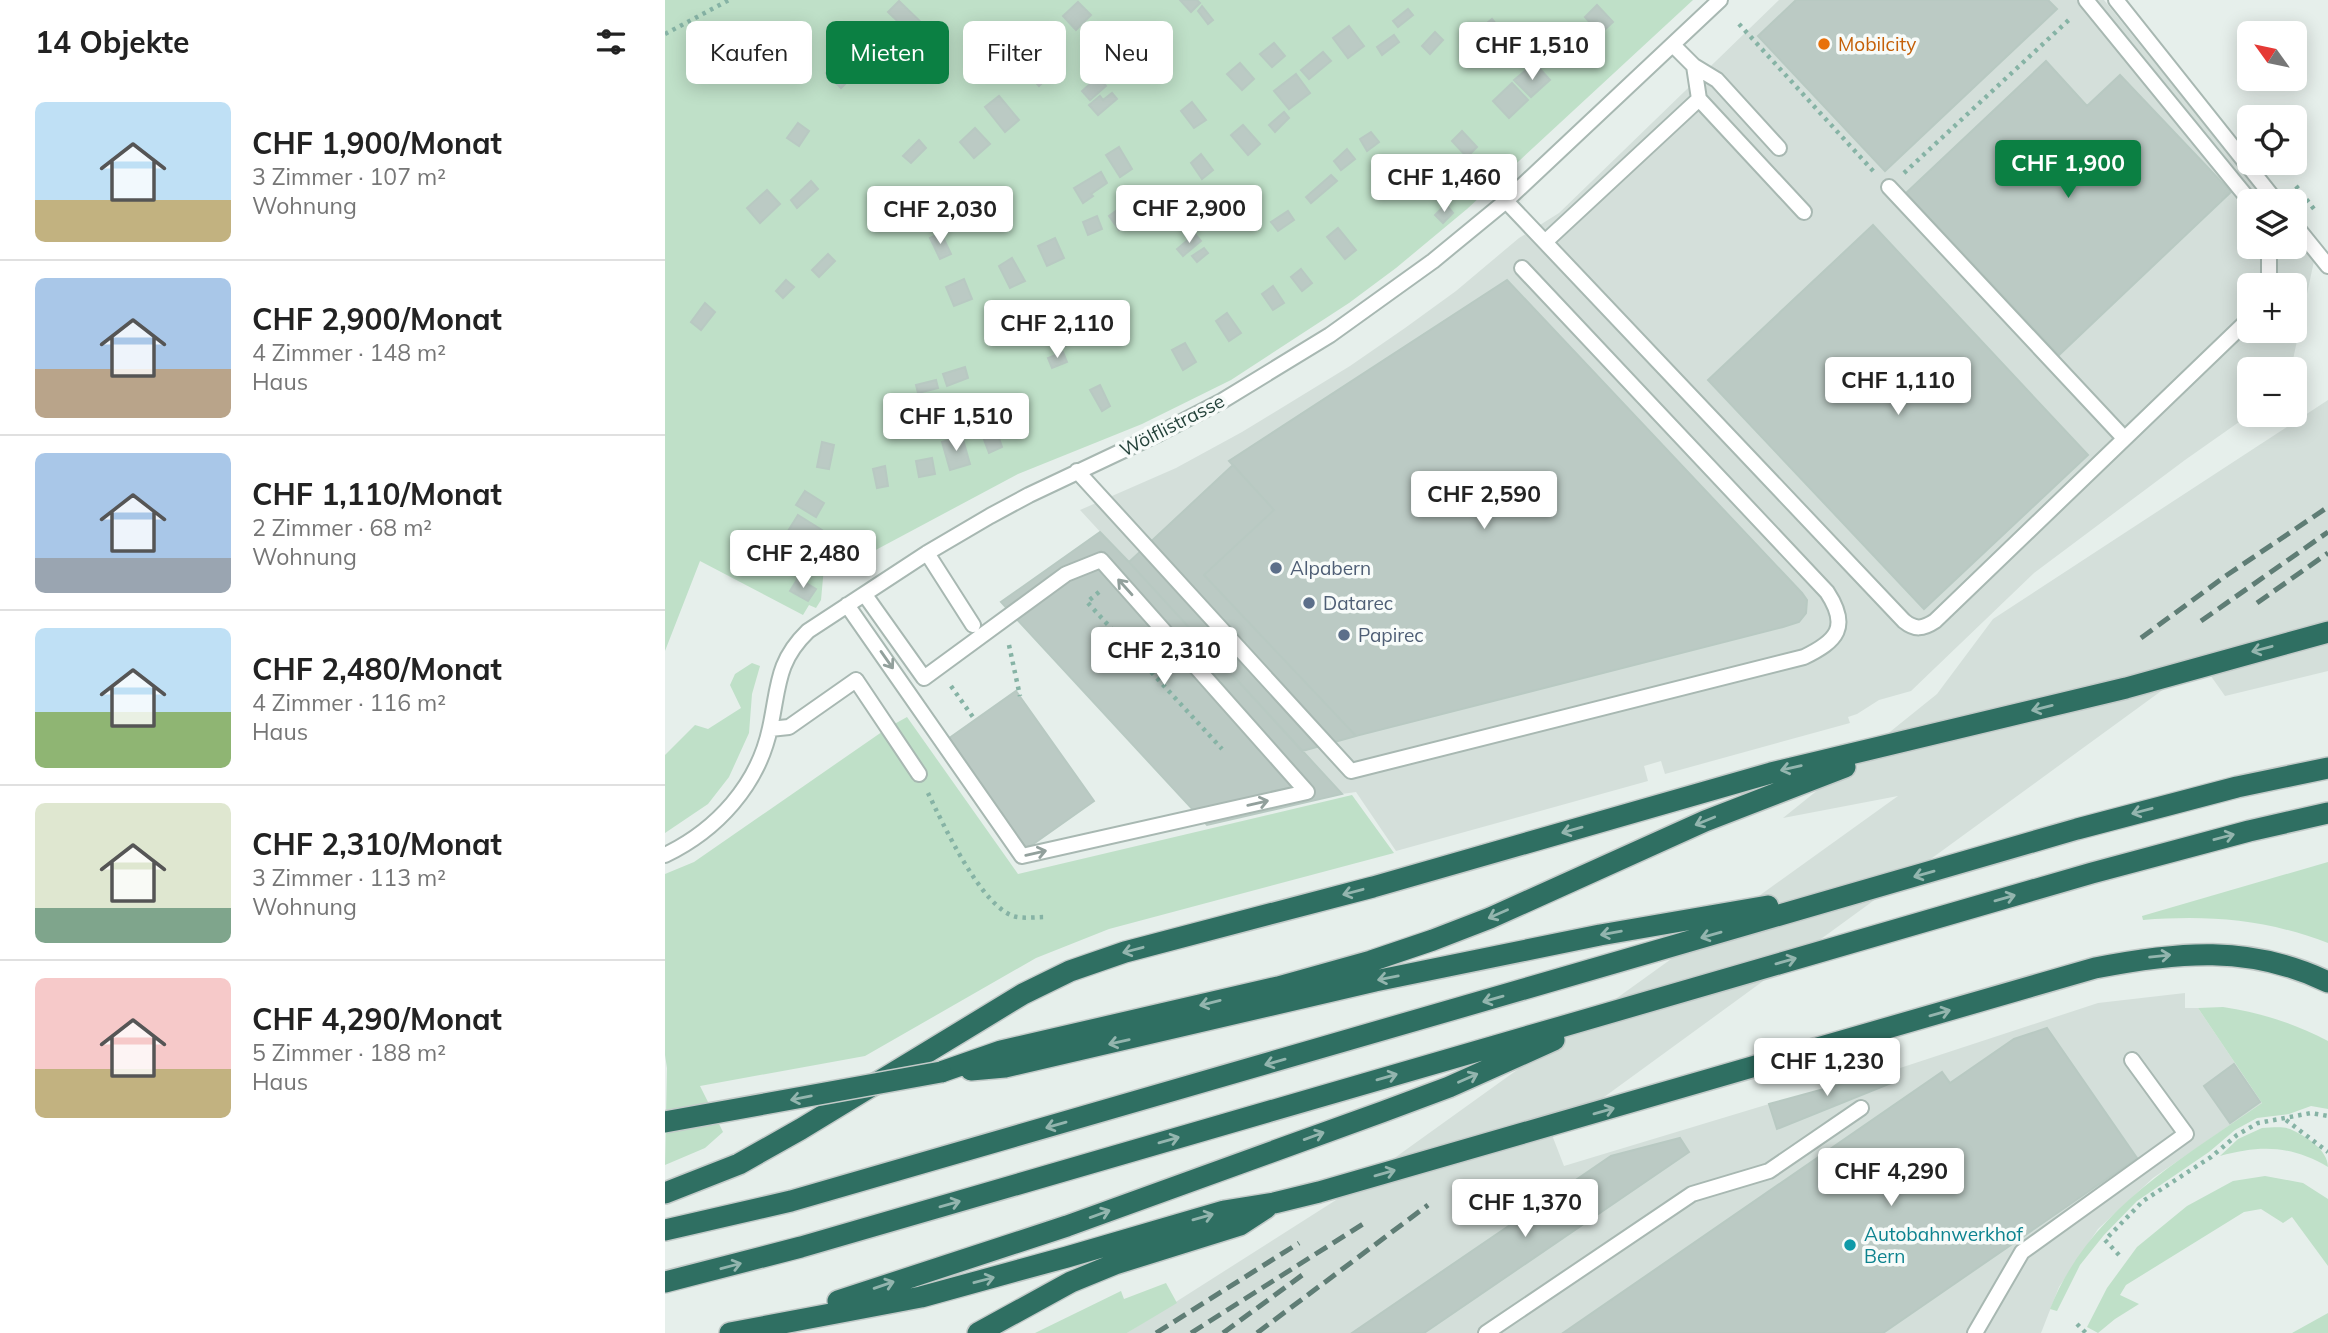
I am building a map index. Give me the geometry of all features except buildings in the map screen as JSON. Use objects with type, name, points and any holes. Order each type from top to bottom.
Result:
[{"type":"highway","points":[[665,1194],[739,1164],[1023,994],[1070,971],[1125,952],[1385,883],[1771,773],[2126,688],[2328,632]]},
{"type":"highway","points":[[941,1072],[1001,1051],[1278,986],[1371,961],[1433,940],[1490,918],[1705,821],[1929,736]]},
{"type":"highway","points":[[665,1230],[791,1201],[2157,807],[2328,768]]},
{"type":"highway","points":[[665,1282],[801,1247],[2092,873],[2328,813]]},
{"type":"highway","points":[[665,1122],[941,1072],[1005,1067],[1375,981],[1600,935],[1871,889]]},
{"type":"highway","points":[[730,1333],[921,1297],[1224,1211],[1274,1203],[1685,1088],[2095,968],[2152,957],[2210,954],[2269,961],[2328,982]]},
{"type":"highway","points":[[763,1326],[1066,1226],[1382,1112],[1449,1087],[1626,1008]]},
{"type":"highway","points":[[978,1333],[1071,1282],[1115,1264],[1240,1225],[1274,1203]]},
{"type":"lane","name":"Wölflistrasse","points":[[665,855],[700,836],[727,809],[756,769],[770,729],[778,681],[786,658],[808,631],[927,553],[1019,500],[1158,434],[1279,367],[1382,298],[1506,201],[1720,0]]},
{"type":"lane","points":[[2116,0],[2266,189]]},
{"type":"lane","points":[[2087,1],[2240,189]]},
{"type":"lane","points":[[1673,45],[1694,66],[1717,80],[1779,148]]},
{"type":"lane","points":[[1694,66],[1699,99],[1804,212]]},
{"type":"lane","points":[[1545,242],[1699,99]]},
{"type":"lane","points":[[1889,187],[2125,438]]},
{"type":"lane","points":[[1506,201],[1904,621],[1916,628],[1935,621],[2237,331]]},
{"type":"lane","points":[[2307,240],[2328,267]]},
{"type":"lane","points":[[1077,471],[1350,771],[1804,657],[1832,640],[1839,623],[1837,610],[1827,592],[1523,268]]},
{"type":"lane","points":[[927,553],[973,625]]},
{"type":"lane","points":[[848,605],[1022,856],[1307,792],[1101,560],[1066,574],[924,678],[865,594]]},
{"type":"lane","points":[[770,729],[789,727],[856,680],[919,774]]},
{"type":"lane","points":[[1975,1333],[2022,1252],[2186,1133],[2132,1060]]},
{"type":"lane","points":[[1486,1333],[1692,1194],[1769,1171],[1861,1108]]},
{"type":"path","points":[[665,34],[729,0]]},
{"type":"path","points":[[1739,24],[1889,187],[2087,1]]},
{"type":"path","points":[[2294,184],[2320,215]]},
{"type":"path","points":[[1109,584],[1087,602],[1222,749]]},
{"type":"path","points":[[1018,637],[1009,646],[1020,695]]},
{"type":"path","points":[[919,774],[940,819],[984,894],[1004,912],[1015,917],[1045,917]]},
{"type":"path","points":[[2119,1255],[2105,1240],[2143,1201],[2211,1157],[2237,1135],[2258,1124],[2311,1113],[2328,1116]]},
{"type":"path","points":[[2285,1119],[2328,1152]]},
{"type":"path","points":[[2077,1324],[2085,1333]]},
{"type":"shaded area","points":[[1779,0],[2104,0],[2237,165],[2237,175],[2245,175],[2256,189],[2237,189],[2237,259],[2307,259],[2307,252],[2314,261],[2307,294],[2307,273],[2237,273],[2237,343],[2297,343],[2294,357],[2237,357],[2237,423],[2034,573],[1911,691],[1879,700],[1848,717],[1850,723],[1665,774],[1661,761],[1644,766],[1648,781],[1396,851],[1356,792],[1342,794],[1080,510],[1176,468],[1242,432],[1350,366],[1456,291],[1519,238],[1559,213]]},
{"type":"shaded area","points":[[2328,400],[2328,671],[2225,696],[2201,662],[1552,1135],[1564,1166],[1769,1104],[1897,1069],[2098,1003],[2185,993],[2185,1008],[2198,1008],[2262,1103],[2153,1178],[2098,1229],[2059,1287],[2041,1333],[1127,1333],[1336,1200],[1898,796],[1783,818],[1937,694],[1993,619],[2287,427],[2307,427],[2307,414]]},
{"type":"green space","points":[[665,0],[1693,0],[1467,209],[1396,268],[1349,303],[1231,380],[1142,424],[1018,474],[842,568],[824,567],[821,600],[816,608],[809,605],[803,615],[700,561],[665,651]]},
{"type":"green space","points":[[752,663],[760,666],[752,694],[749,733],[729,777],[708,804],[665,833],[665,755],[695,725],[708,729],[741,708],[730,685],[735,674]]},
{"type":"green space","points":[[907,717],[1018,874],[1352,795],[1394,853],[1109,929],[1036,958],[865,1056],[700,1086],[723,1132],[705,1148],[665,1165],[665,874],[694,862]]},
{"type":"green space","points":[[2328,862],[2328,943],[2282,929],[2237,921],[2191,918],[2143,920],[2142,916]]},
{"type":"green space","points":[[2223,1007],[2277,1020],[2328,1041],[2328,1109],[2311,1106],[2289,1114],[2257,1118],[2235,1130],[2209,1152],[2137,1201],[2080,1265],[2057,1311],[2050,1309],[2067,1274],[2088,1243],[2112,1216],[2169,1168],[2262,1103],[2198,1008]]},
{"type":"green space","points":[[2262,1128],[2287,1128],[2303,1136],[2320,1149],[2328,1167],[2301,1154],[2275,1149],[2249,1150],[2220,1156],[2238,1139]]},
{"type":"green space","points":[[2265,1176],[2303,1183],[2328,1199],[2328,1266],[2292,1217],[2283,1223],[2261,1209],[2244,1212],[2126,1285],[2120,1295],[2139,1304],[2098,1333],[2087,1327],[2107,1288],[2137,1247],[2187,1206],[2233,1181]]},
{"type":"green space","points":[[1166,1283],[1177,1303],[1127,1333],[1035,1333],[1121,1291],[1124,1299]]},
{"type":"green space","points":[[2328,1313],[2328,1333],[2292,1333]]},
{"type":"railway","points":[[2141,638],[2227,575],[2328,507]]},
{"type":"railway","points":[[2201,621],[2328,532]]},
{"type":"railway","points":[[2257,603],[2328,553]]},
{"type":"railway","points":[[1257,1333],[1428,1205]]},
{"type":"railway","points":[[1191,1333],[1366,1222]]},
{"type":"railway","points":[[1156,1333],[1299,1243]]},
{"type":"railway","points":[[1223,1333],[1305,1273]]},
{"type":"place","name":"Mobilcity","points":[[1824,44]]},
{"type":"place","name":"Alpabern","points":[[1276,568]]},
{"type":"place","name":"Datarec","points":[[1309,603]]},
{"type":"place","name":"Papirec","points":[[1344,635]]},
{"type":"place","name":"Autobahnwerkhof Bern","points":[[1850,1245]]}]
